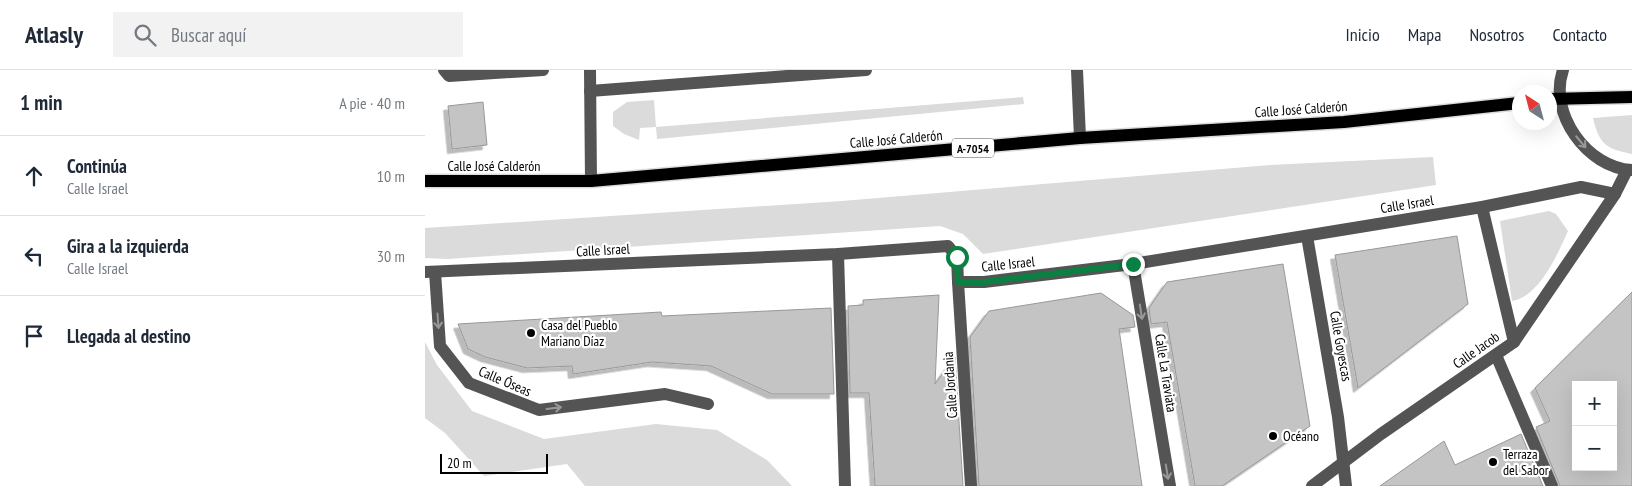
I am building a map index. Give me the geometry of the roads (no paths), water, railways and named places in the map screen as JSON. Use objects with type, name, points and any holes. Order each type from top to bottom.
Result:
[{"type":"main road","points":[[1557,99],[1632,97]]},
{"type":"main road","name":"Calle José Calderón","points":[[425,181],[591,181],[1080,138],[1344,122],[1512,104]]},
{"type":"street","points":[[444,70],[449,76],[543,70]]},
{"type":"street","points":[[589,70],[591,181]]},
{"type":"street","points":[[590,92],[866,70]]},
{"type":"street","points":[[1077,70],[1080,138]]},
{"type":"street","points":[[1557,92],[1563,70]]},
{"type":"street","points":[[1557,103],[1567,124],[1582,145],[1602,161],[1629,170]]},
{"type":"street","name":"Calle Jacob","points":[[1312,486],[1343,462],[1514,342],[1615,194],[1629,170]]},
{"type":"street","name":"Calle Israel","points":[[430,272],[838,254],[948,246],[957,257],[958,282],[984,282],[1133,264],[1482,207],[1581,186],[1615,194]]},
{"type":"street","points":[[1482,207],[1514,342]]},
{"type":"street","name":"Calle Goyescas","points":[[1307,236],[1338,417],[1346,486]]},
{"type":"street","points":[[838,254],[845,486]]},
{"type":"street","name":"Calle La Traviata","points":[[1133,264],[1170,486]]},
{"type":"street","name":"Calle Óseas","points":[[430,272],[440,346],[469,383],[539,410],[665,394],[708,404]]},
{"type":"street","name":"Calle Jordania","points":[[958,282],[971,486]]},
{"type":"street","points":[[1495,355],[1552,486]]},
{"type":"place","name":"Casa del Pueblo Mariano Díaz","points":[[531,333]]},
{"type":"place","name":"Océano","points":[[1273,436]]},
{"type":"place","name":"Terraza del Sabor","points":[[1493,462]]}]
